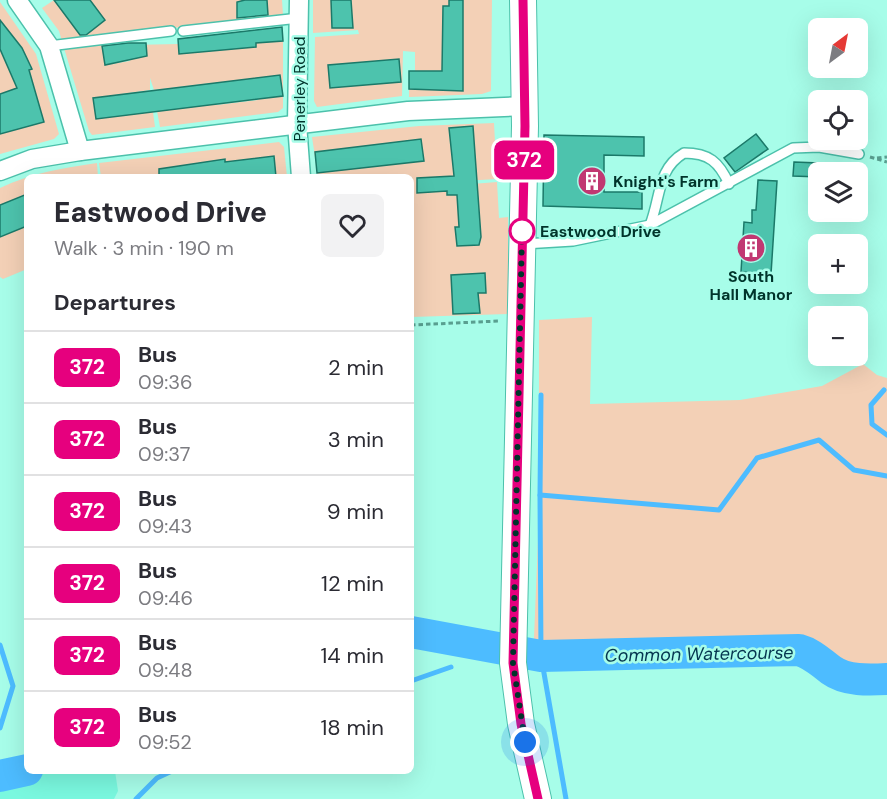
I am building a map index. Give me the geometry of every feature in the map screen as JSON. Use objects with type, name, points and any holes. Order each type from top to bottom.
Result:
[{"type":"main road","points":[[523,0],[525,106],[513,663],[521,724],[538,799]]},
{"type":"street","points":[[16,0],[49,46],[80,151]]},
{"type":"street","name":"Penerley Road","points":[[299,0],[297,124],[301,174]]},
{"type":"street","points":[[0,171],[32,159],[80,151],[297,124],[408,111],[525,106]]},
{"type":"lane","points":[[183,31],[299,18]]},
{"type":"lane","points":[[49,46],[171,31]]},
{"type":"lane","points":[[522,244],[573,241],[650,225],[729,184],[776,155],[799,147],[819,147],[859,154]]},
{"type":"lane","points":[[650,225],[658,205],[664,171],[684,153],[698,153],[712,158],[720,165],[729,184]]},
{"type":"path","points":[[875,158],[887,157]]},
{"type":"path","points":[[414,325],[521,321]]},
{"type":"shaded area","points":[[54,0],[82,37],[105,20],[94,6],[87,10],[80,0],[282,0],[283,15],[62,41],[59,31],[42,8]]},
{"type":"shaded area","points":[[313,0],[492,0],[491,91],[482,94],[409,97],[409,71],[415,71],[415,52],[403,51],[402,96],[317,107],[314,101],[315,37],[359,34],[358,30],[313,33]]},
{"type":"shaded area","points":[[0,2],[36,54],[59,134],[54,139],[0,154]]},
{"type":"shaded area","points":[[127,39],[131,45],[178,44],[180,54],[256,47],[256,43],[283,41],[283,108],[278,112],[160,127],[157,111],[213,104],[211,83],[154,90],[150,78],[150,90],[93,98],[153,112],[155,127],[92,135],[64,48],[102,44],[105,65],[130,61]],"holes":[[[256,79],[258,100],[216,105],[214,83]]]},
{"type":"shaded area","points":[[494,123],[497,179],[446,182],[439,177],[417,178],[417,192],[447,186],[497,182],[499,218],[508,217],[508,314],[414,317],[414,174],[318,174],[312,137],[419,126]]},
{"type":"shaded area","points":[[279,142],[284,147],[287,174],[101,174],[99,163]]},
{"type":"shaded area","points":[[97,163],[98,174],[40,174],[59,169]]},
{"type":"shaded area","points":[[24,178],[24,270],[3,279],[0,277],[0,188]]},
{"type":"shaded area","points":[[592,317],[590,404],[740,400],[822,386],[859,366],[866,366],[877,375],[887,378],[887,679],[851,678],[837,674],[812,656],[799,650],[533,662],[539,515],[539,320]]},
{"type":"shaded area","points":[[24,771],[24,774],[115,774],[118,791],[114,799],[0,799],[0,775]]},
{"type":"building","points":[[54,0],[90,0],[105,20],[86,35],[80,35]]},
{"type":"building","points":[[267,0],[268,15],[237,18],[237,2]]},
{"type":"building","points":[[331,0],[351,0],[353,28],[332,28]]},
{"type":"building","points":[[449,0],[463,0],[463,91],[409,89],[409,71],[442,71],[443,6],[449,6]]},
{"type":"building","points":[[0,20],[22,48],[32,69],[29,70],[44,122],[0,134],[0,94],[17,88],[0,49]]},
{"type":"building","points":[[282,27],[283,41],[256,43],[256,47],[179,54],[178,39]]},
{"type":"building","points":[[146,43],[147,56],[105,65],[102,46]]},
{"type":"building","points":[[399,59],[401,82],[330,88],[328,65]]},
{"type":"building","points":[[280,75],[283,96],[96,119],[93,98]]},
{"type":"building","points":[[473,126],[481,237],[479,245],[457,246],[455,227],[459,227],[457,195],[447,195],[447,191],[417,193],[417,178],[454,176],[449,128]]},
{"type":"building","points":[[756,134],[768,149],[735,172],[724,158]]},
{"type":"building","name":"Knight's Farm","points":[[544,135],[644,137],[644,156],[604,155],[604,192],[642,192],[642,209],[543,206]]},
{"type":"building","points":[[421,139],[424,161],[317,173],[315,152]]},
{"type":"building","points":[[274,156],[276,174],[159,174],[159,169],[225,159],[225,162]]},
{"type":"building","points":[[794,162],[808,163],[808,177],[793,176]]},
{"type":"building","name":"South Hall Manor","points":[[758,180],[777,181],[771,274],[741,272],[744,222],[752,223],[752,210],[756,210]]},
{"type":"building","points":[[24,195],[24,227],[0,237],[0,205]]},
{"type":"building","points":[[485,273],[486,293],[478,293],[480,313],[453,314],[451,275]]},
{"type":"waterway","points":[[884,390],[871,405],[872,424],[887,435]]},
{"type":"waterway","points":[[540,495],[541,395]]},
{"type":"waterway","points":[[566,799],[541,656],[540,495],[719,510],[757,458],[819,440],[854,470],[887,476]]},
{"type":"waterway","name":"Common Watercourse","points":[[414,633],[541,656],[799,650],[812,656],[837,674],[851,678],[887,679]]},
{"type":"waterway","points":[[0,645],[13,686],[0,728]]},
{"type":"waterway","points":[[414,680],[451,667]]},
{"type":"waterway","points":[[0,776],[24,771]]},
{"type":"waterway","points":[[136,799],[157,778],[166,774]]},
{"type":"bus line","name":"372","points":[[523,0],[525,126],[513,663],[521,724],[538,799]]},
{"type":"place","name":"Knight's Farm","points":[[592,181]]},
{"type":"place","name":"Eastwood Drive","points":[[522,231]]},
{"type":"place","name":"South Hall Manor","points":[[751,248]]},
{"type":"route","points":[[522,231],[513,663],[525,742]]}]
